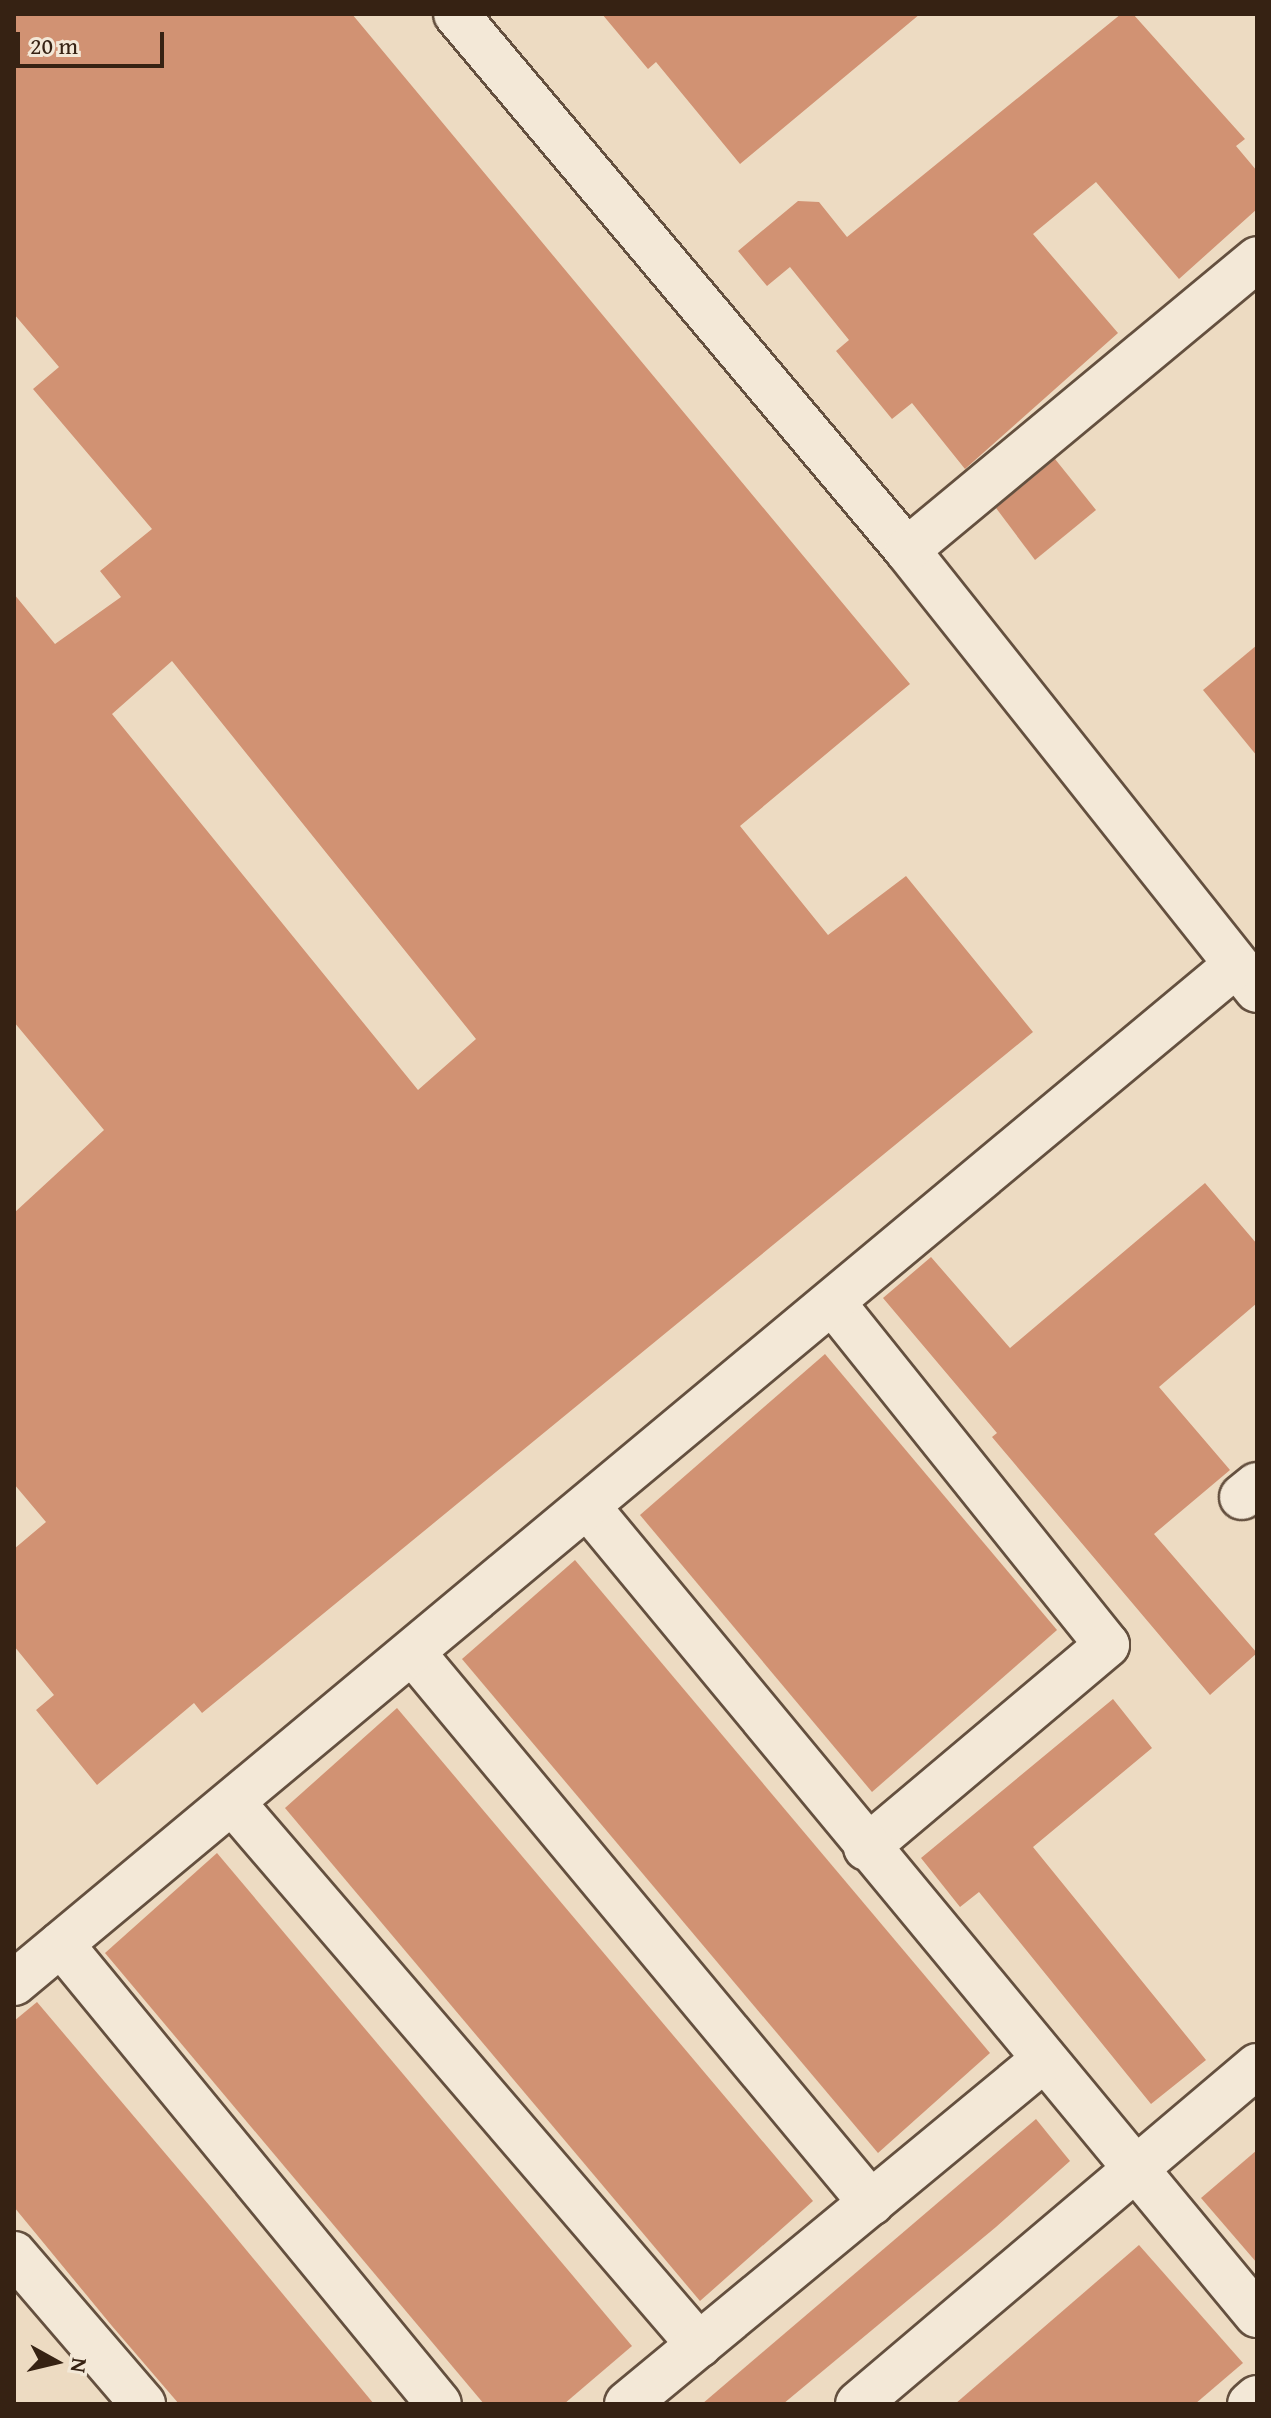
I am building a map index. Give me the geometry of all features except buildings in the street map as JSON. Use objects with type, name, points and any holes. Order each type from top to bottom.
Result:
[{"type":"street","points":[[14,1983],[833,1303],[1246,977],[907,550],[456,14]]},
{"type":"street","points":[[907,550],[1257,259]]},
{"type":"street","points":[[833,1303],[1107,1645],[866,1848]]},
{"type":"street","points":[[588,1507],[1042,2061],[1257,2315]]},
{"type":"street","points":[[413,1653],[871,2203]]},
{"type":"street","points":[[233,1803],[699,2345]]},
{"type":"street","points":[[61,1944],[439,2404]]},
{"type":"street","points":[[627,2404],[1042,2061]]},
{"type":"street","points":[[858,2404],[1257,2066]]},
{"type":"street","points":[[14,2254],[143,2404]]},
{"type":"street","points":[[1250,2404],[1257,2398]]}]
